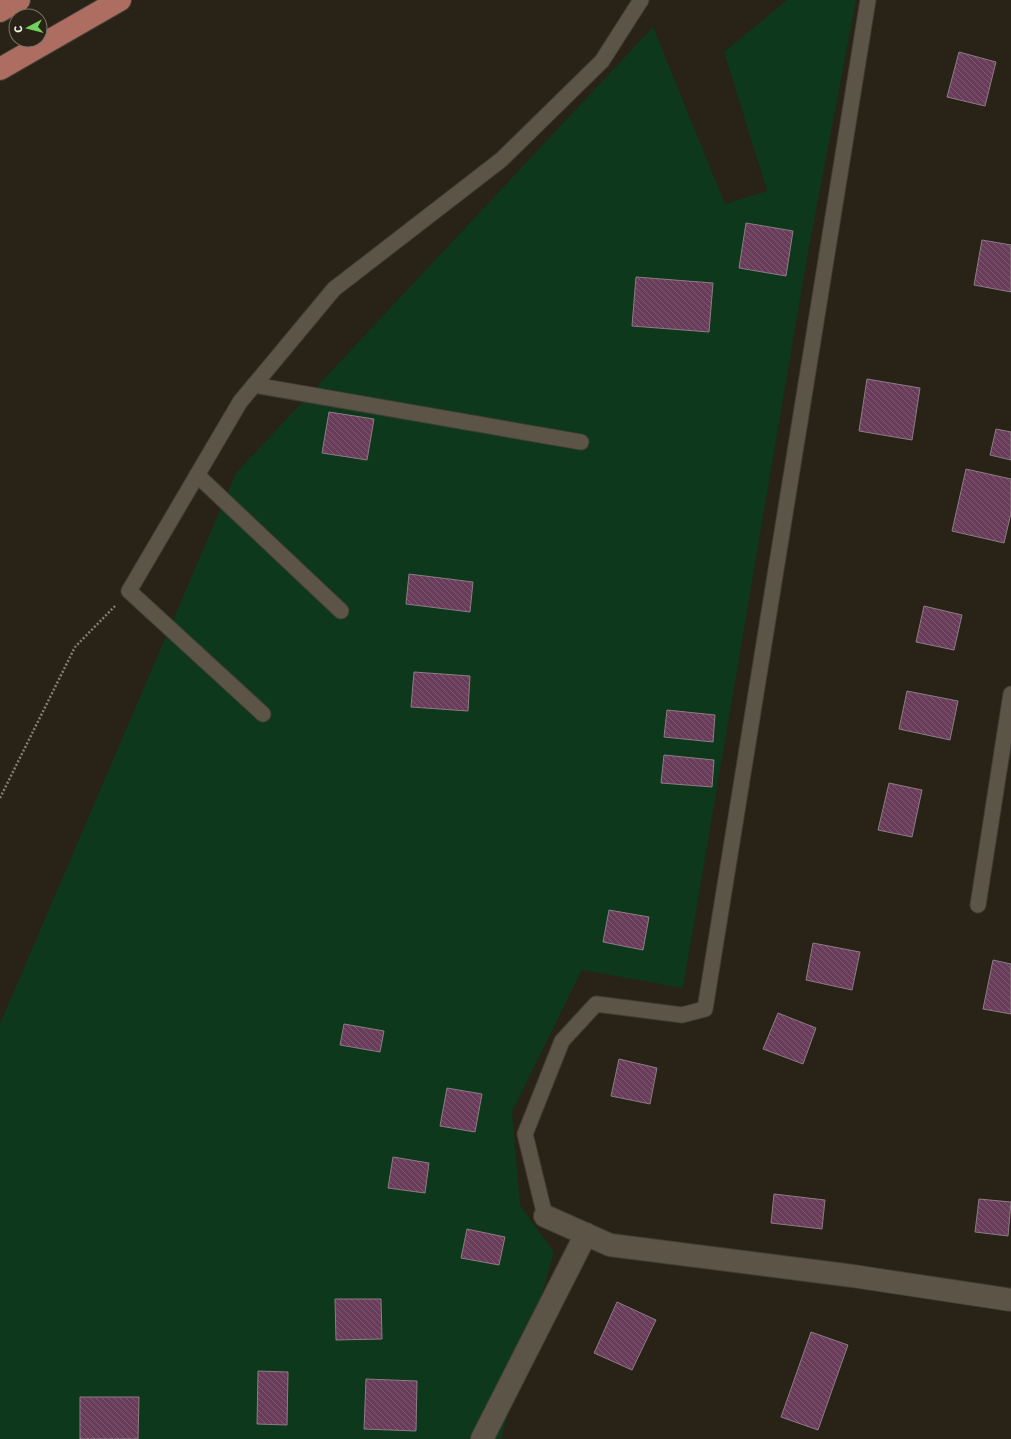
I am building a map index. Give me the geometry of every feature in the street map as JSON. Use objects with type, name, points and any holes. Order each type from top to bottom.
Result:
[{"type":"highway","points":[[0,11],[19,0]]},
{"type":"highway","points":[[0,69],[120,0]]},
{"type":"street","points":[[545,1216],[610,1245],[853,1276],[1011,1300]]},
{"type":"street","points":[[482,1439],[586,1234]]},
{"type":"lane","points":[[263,714],[129,591],[240,402],[334,289],[501,160],[602,62],[641,0]]},
{"type":"lane","points":[[545,1216],[525,1134],[562,1041],[596,1004],[682,1015],[706,1009],[868,0]]},
{"type":"lane","points":[[254,385],[581,442]]},
{"type":"lane","points":[[197,475],[340,611]]},
{"type":"lane","points":[[978,905],[1011,694]]},
{"type":"path","points":[[0,798],[75,647],[129,591]]},
{"type":"green space","points":[[787,0],[856,0],[807,258],[683,988],[582,970],[512,1112],[520,1205],[554,1252],[501,1439],[0,1439],[0,1024],[236,473],[653,27],[725,204],[767,191],[724,52]]},
{"type":"building","points":[[959,52],[996,62],[985,106],[947,97]]},
{"type":"building","points":[[746,223],[793,231],[786,276],[739,268]]},
{"type":"building","points":[[982,240],[1011,245],[1011,292],[974,285]]},
{"type":"building","points":[[636,277],[713,283],[709,332],[632,326]]},
{"type":"building","points":[[867,379],[920,388],[912,440],[859,431]]},
{"type":"building","points":[[329,412],[374,419],[367,460],[322,453]]},
{"type":"building","points":[[996,429],[1011,432],[1011,460],[990,455]]},
{"type":"building","points":[[966,469],[1011,479],[1011,513],[1004,543],[952,531]]},
{"type":"building","points":[[409,574],[473,582],[470,612],[406,604]]},
{"type":"building","points":[[924,606],[962,615],[954,650],[916,642]]},
{"type":"building","points":[[414,672],[470,676],[468,711],[411,707]]},
{"type":"building","points":[[907,691],[958,701],[950,740],[899,729]]},
{"type":"building","points":[[667,710],[715,715],[713,742],[664,737]]},
{"type":"building","points":[[664,755],[714,760],[712,787],[661,783]]},
{"type":"building","points":[[889,783],[922,790],[912,837],[878,830]]},
{"type":"building","points":[[609,910],[649,917],[643,950],[603,942]]},
{"type":"building","points":[[813,943],[860,952],[852,990],[806,980]]},
{"type":"building","points":[[993,960],[1011,964],[1011,1014],[983,1009]]},
{"type":"building","points":[[778,1013],[816,1028],[803,1064],[763,1049]]},
{"type":"building","points":[[344,1024],[384,1031],[380,1052],[340,1045]]},
{"type":"building","points":[[619,1059],[657,1068],[650,1104],[611,1096]]},
{"type":"building","points":[[447,1088],[482,1094],[475,1132],[440,1126]]},
{"type":"building","points":[[393,1157],[429,1163],[425,1193],[388,1188]]},
{"type":"building","points":[[774,1194],[825,1200],[822,1229],[771,1223]]},
{"type":"building","points":[[979,1199],[1011,1202],[1008,1236],[975,1232]]},
{"type":"building","points":[[467,1229],[505,1237],[499,1265],[461,1258]]},
{"type":"building","points":[[335,1299],[381,1299],[382,1339],[336,1340]]},
{"type":"building","points":[[617,1302],[656,1320],[632,1370],[594,1353]]},
{"type":"building","points":[[811,1332],[848,1345],[818,1430],[781,1417]]},
{"type":"building","points":[[258,1371],[288,1372],[287,1425],[257,1424]]},
{"type":"building","points":[[366,1379],[417,1381],[416,1431],[364,1429]]},
{"type":"building","points":[[80,1397],[139,1397],[138,1439],[80,1439]]}]
